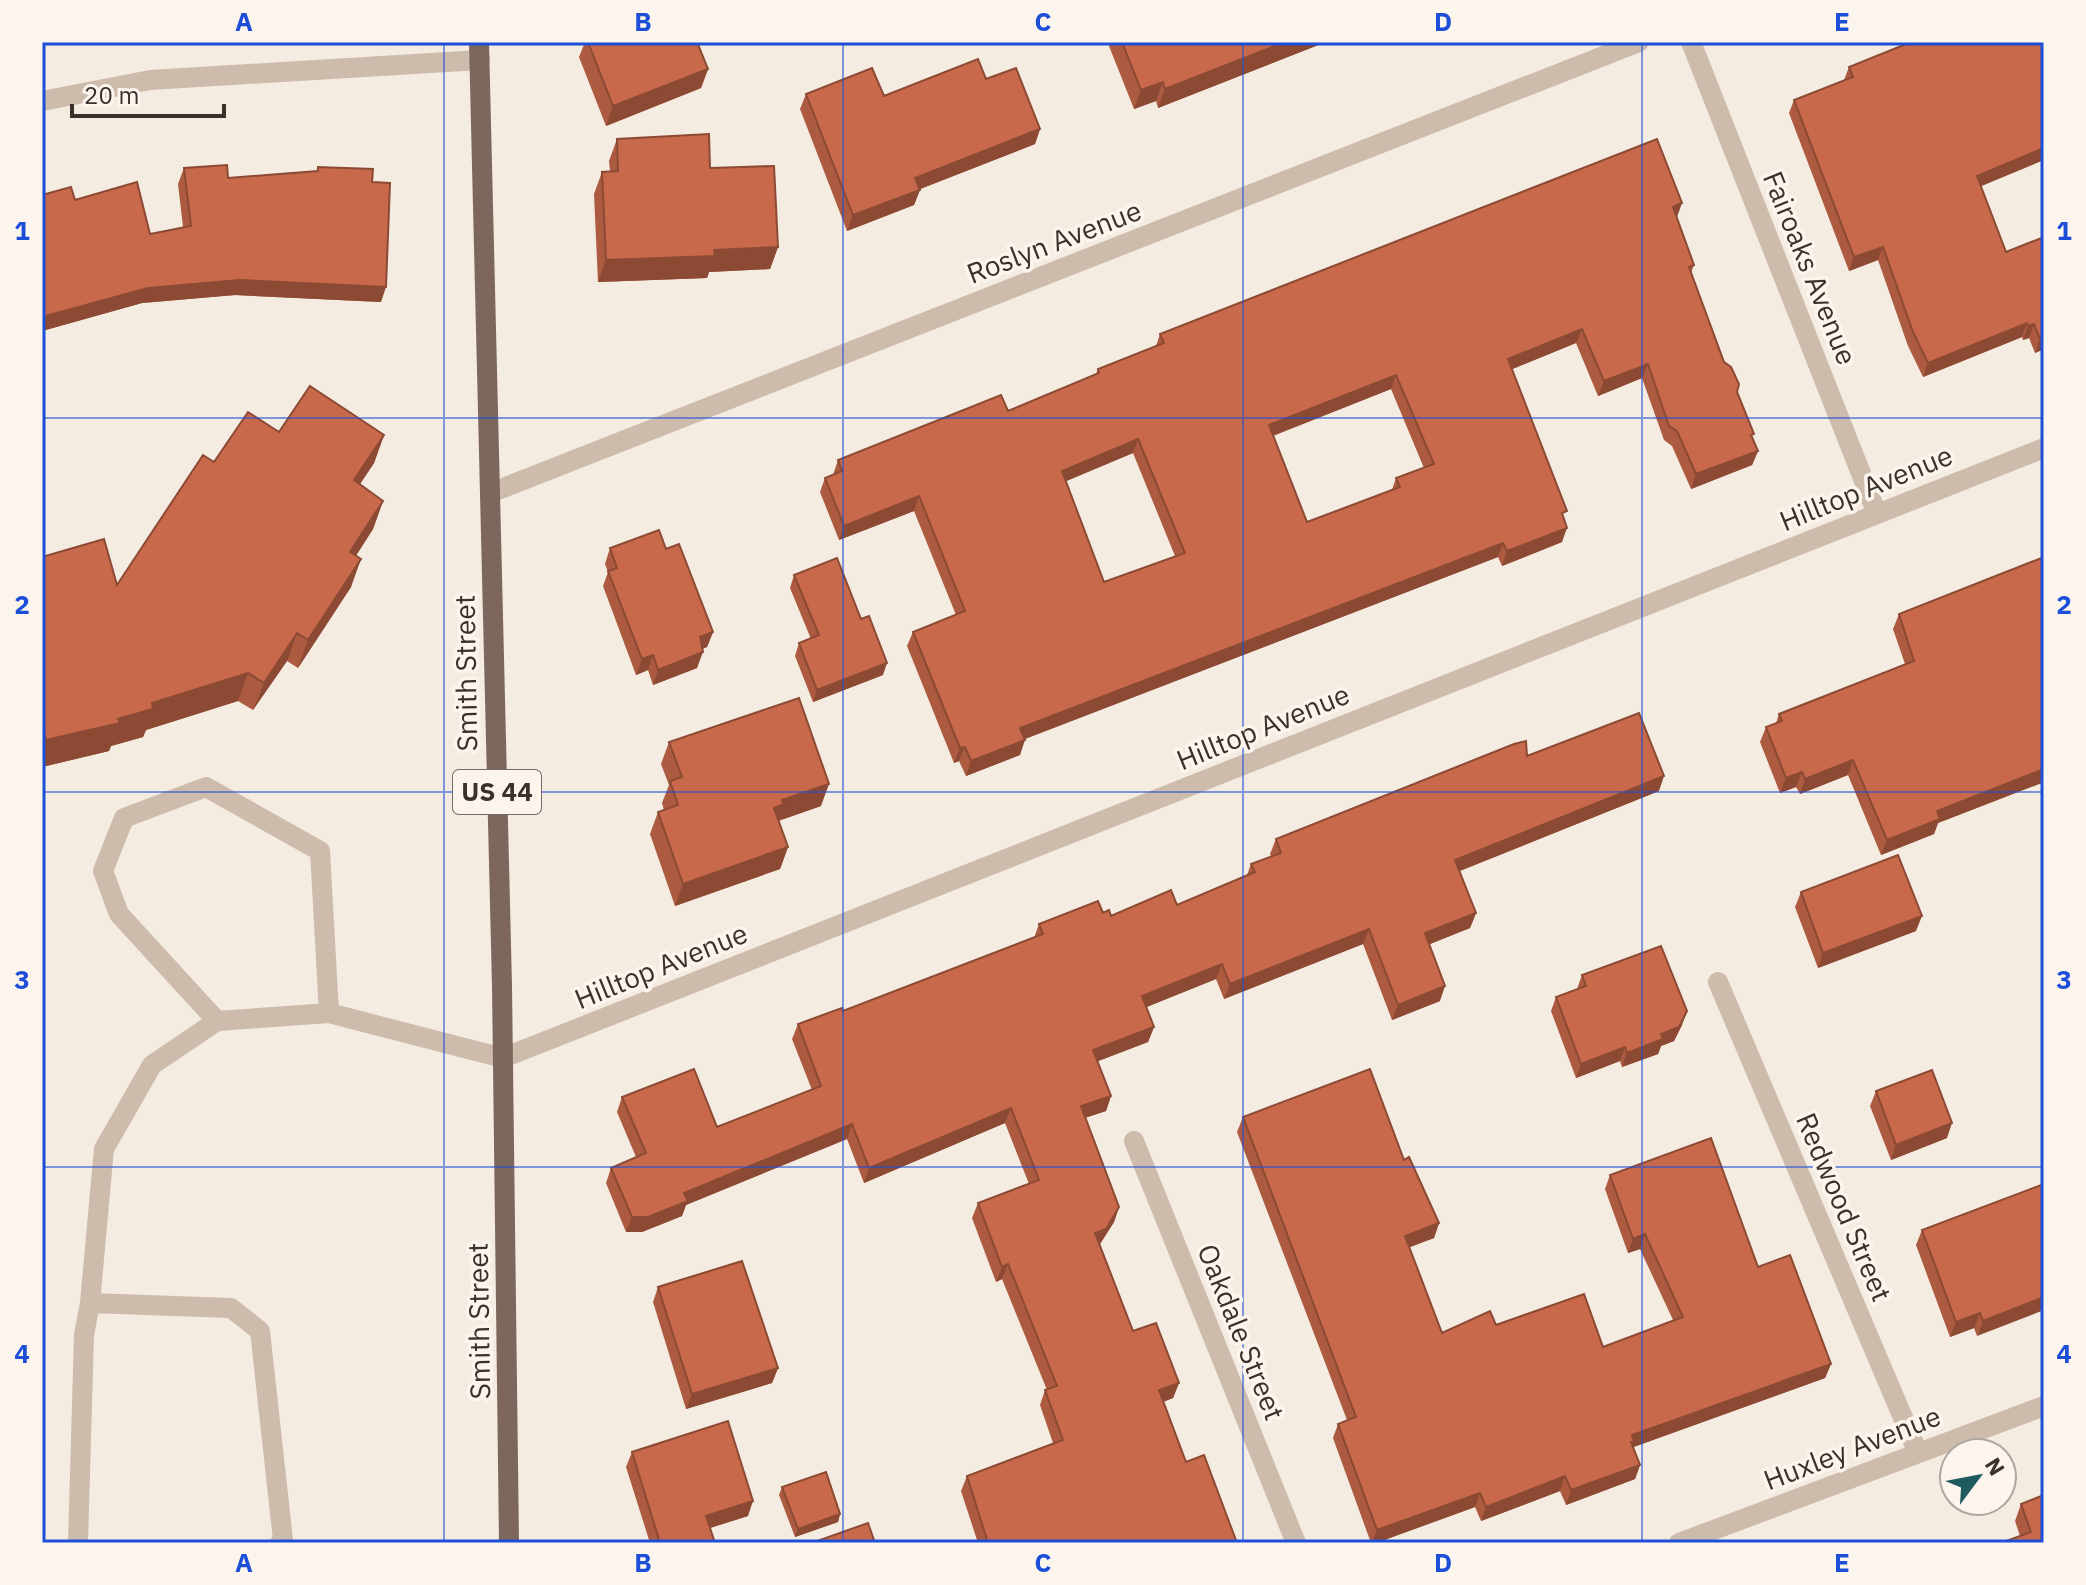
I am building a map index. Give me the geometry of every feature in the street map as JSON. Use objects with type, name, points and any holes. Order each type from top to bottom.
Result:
[{"type":"main road","name":"Smith Street","points":[[479,51],[503,1058],[509,1543]]},
{"type":"street","name":"Roslyn Avenue","points":[[490,493],[1639,42]]},
{"type":"street","name":"Fairoaks Avenue","points":[[1691,42],[1877,514]]},
{"type":"street","points":[[42,101],[150,80],[479,51]]},
{"type":"street","name":"Hilltop Avenue","points":[[503,1058],[2044,448]]},
{"type":"street","points":[[217,1021],[119,914],[103,871],[124,818],[206,787],[320,851],[329,1013]]},
{"type":"street","name":"Redwood Street","points":[[1718,982],[1918,1453]]},
{"type":"street","points":[[78,1543],[84,1335],[90,1303],[104,1149],[152,1065],[217,1021],[329,1013],[503,1058]]},
{"type":"street","name":"Oakdale Street","points":[[1134,1141],[1296,1543]]},
{"type":"street","points":[[90,1303],[231,1308],[260,1331],[283,1540],[280,1543]]},
{"type":"street","name":"Huxley Avenue","points":[[1679,1543],[2044,1406]]},
{"type":"building","points":[[588,42],[697,42],[708,69],[613,106]]},
{"type":"building","points":[[1122,42],[1285,42],[1165,89],[1163,82],[1141,90]]},
{"type":"building","points":[[1911,42],[2044,42],[2044,148],[1977,176],[2006,252],[2044,237],[2044,338],[2040,339],[2034,324],[2028,326],[2027,323],[1928,363],[1913,332],[1883,247],[1854,257],[1794,100],[1853,77],[1849,67]]},
{"type":"building","points":[[978,59],[986,79],[1016,68],[1040,129],[915,178],[920,190],[853,215],[806,94],[872,68],[884,96]]},
{"type":"building","points":[[709,134],[710,168],[774,166],[778,247],[714,250],[715,256],[606,260],[602,172],[618,171],[617,139]]},
{"type":"building","points":[[1657,139],[1682,203],[1673,207],[1694,265],[1689,267],[1724,362],[1731,367],[1739,384],[1737,392],[1758,451],[1696,474],[1677,431],[1669,426],[1648,364],[1604,381],[1582,329],[1508,359],[1567,511],[1562,513],[1567,528],[1507,551],[1503,543],[1020,728],[1025,740],[971,761],[965,747],[960,748],[913,632],[965,611],[919,496],[844,526],[825,478],[842,471],[838,460],[1001,395],[1008,411],[1099,373],[1098,369],[1164,343],[1160,334]],"holes":[[[1396,375],[1434,464],[1396,478],[1400,487],[1307,522],[1269,425]],[[1138,439],[1185,553],[1104,582],[1062,471]]]},
{"type":"building","points":[[227,165],[228,178],[318,171],[318,167],[373,169],[372,182],[390,183],[386,287],[240,280],[148,288],[42,317],[42,195],[71,187],[75,200],[137,182],[150,234],[191,226],[184,168]]},
{"type":"building","points":[[310,386],[384,435],[354,480],[383,501],[350,552],[361,559],[308,640],[297,633],[264,683],[248,673],[152,703],[153,709],[118,719],[120,723],[46,740],[42,732],[42,557],[104,539],[117,585],[203,455],[214,462],[248,412],[279,432]]},
{"type":"building","points":[[659,530],[666,549],[679,544],[713,632],[700,637],[703,652],[658,670],[653,655],[642,659],[608,571],[617,568],[610,548]]},
{"type":"building","points":[[2044,557],[2044,769],[1937,811],[1940,819],[1887,840],[1853,760],[1805,779],[1802,772],[1786,778],[1766,727],[1782,721],[1779,714],[1914,661],[1899,614]]},
{"type":"building","points":[[837,558],[861,619],[869,616],[887,663],[817,690],[799,643],[819,635],[794,575]]},
{"type":"building","points":[[799,698],[829,784],[782,800],[784,804],[774,808],[788,847],[683,884],[658,812],[678,805],[670,781],[682,777],[669,742]]},
{"type":"building","points":[[1639,713],[1664,776],[1455,860],[1476,913],[1425,933],[1445,986],[1398,1005],[1369,929],[1230,984],[1222,964],[1142,996],[1154,1027],[1093,1050],[1111,1096],[1081,1106],[1119,1207],[1106,1229],[1095,1233],[1133,1331],[1156,1323],[1179,1383],[1159,1390],[1186,1462],[1204,1455],[1237,1543],[988,1543],[967,1476],[1063,1440],[1045,1390],[1057,1386],[1008,1264],[1002,1267],[978,1203],[1039,1180],[1011,1108],[869,1168],[852,1124],[684,1193],[688,1201],[648,1217],[632,1217],[611,1168],[646,1153],[622,1097],[694,1069],[717,1127],[821,1086],[798,1024],[842,1008],[843,1011],[1043,934],[1039,924],[1098,901],[1103,913],[1109,910],[1111,916],[1171,890],[1177,905],[1255,872],[1251,864],[1281,853],[1276,839],[1514,744],[1526,741],[1527,756]]},
{"type":"building","points":[[1898,855],[1922,916],[1823,953],[1801,892]]},
{"type":"building","points":[[1661,946],[1687,1011],[1679,1027],[1661,1034],[1663,1039],[1627,1053],[1625,1047],[1581,1064],[1556,997],[1586,986],[1582,975]]},
{"type":"building","points":[[1370,1069],[1404,1160],[1409,1157],[1439,1223],[1405,1236],[1442,1333],[1490,1311],[1496,1325],[1584,1294],[1603,1347],[1683,1317],[1645,1234],[1633,1239],[1610,1175],[1711,1138],[1758,1267],[1790,1255],[1831,1364],[1632,1435],[1634,1441],[1631,1442],[1640,1465],[1571,1490],[1565,1476],[1486,1507],[1480,1493],[1377,1530],[1338,1424],[1356,1417],[1243,1117]]},
{"type":"building","points":[[1932,1070],[1952,1123],[1896,1145],[1876,1091]]},
{"type":"building","points":[[2044,1184],[2044,1297],[1983,1321],[1980,1313],[1956,1322],[1922,1230]]},
{"type":"building","points":[[742,1261],[778,1368],[692,1394],[658,1287]]},
{"type":"building","points":[[728,1421],[753,1501],[706,1516],[715,1543],[660,1543],[632,1452]]},
{"type":"building","points":[[826,1472],[840,1514],[798,1529],[782,1487]]},
{"type":"building","points":[[2044,1495],[2044,1543],[2001,1543],[2031,1532],[2021,1504]]},
{"type":"building","points":[[868,1523],[875,1543],[817,1541]]}]
